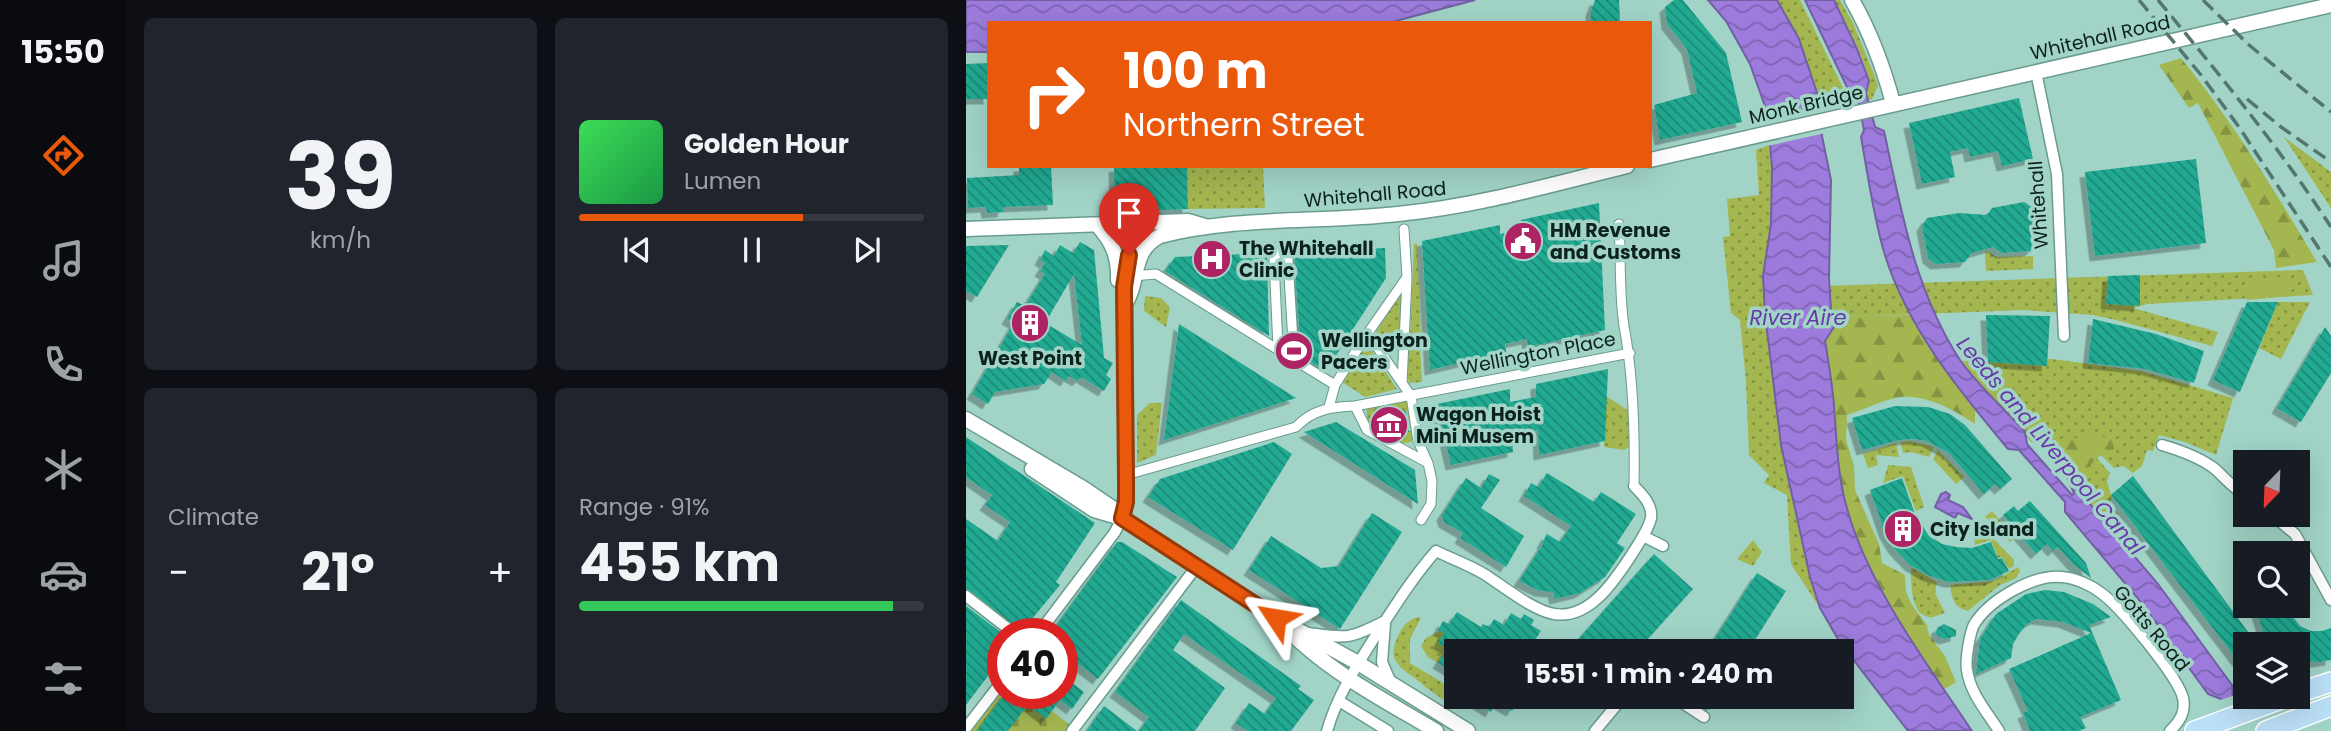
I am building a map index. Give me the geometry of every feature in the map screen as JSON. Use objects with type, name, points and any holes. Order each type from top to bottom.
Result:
[{"type":"highway","points":[[2310,690],[2331,682]]},
{"type":"highway","points":[[2273,728],[2331,706]]},
{"type":"highway","points":[[2195,731],[2253,709]]},
{"type":"street","points":[[1852,0],[1882,63],[1893,103]]},
{"type":"street","name":"Whitehall Road","points":[[1877,107],[2331,5]]},
{"type":"street","name":"Whitehall","points":[[2036,72],[2057,174],[2064,337]]},
{"type":"street","name":"Monk Bridge","points":[[1652,160],[1877,107]]},
{"type":"street","name":"Whitehall Road","points":[[1133,276],[1143,250],[1155,239],[1165,235],[1206,226],[1396,215],[1442,209],[1509,197],[1619,168]]},
{"type":"street","name":"Whitehall Road","points":[[966,229],[1188,221],[1206,226]]},
{"type":"street","points":[[1050,618],[1115,532],[1122,518],[1126,502],[1124,287],[1129,255],[1137,233],[1149,223]]},
{"type":"street","name":"Wellington Place","points":[[1328,731],[1358,663],[1420,568],[1436,551],[1482,573],[1540,608],[1553,614],[1572,614],[1591,602],[1614,581],[1643,536],[1651,517],[1650,506],[1634,486],[1630,353],[1624,326],[1619,224]]},
{"type":"street","points":[[1091,225],[1113,246],[1119,268],[1120,297],[1125,304]]},
{"type":"street","points":[[1402,383],[1407,277],[1404,229]]},
{"type":"street","points":[[1278,348],[1274,260],[1281,243],[1288,260],[1294,358]]},
{"type":"street","points":[[1125,304],[1130,296],[1133,276],[1156,274],[1335,385]]},
{"type":"street","points":[[1329,407],[1335,385],[1407,277]]},
{"type":"street","points":[[1363,340],[1377,347],[1411,396],[1418,441],[1428,463],[1432,481],[1431,504],[1421,520]]},
{"type":"street","points":[[1377,347],[1405,344]]},
{"type":"street","name":"Wellington Place","points":[[1126,475],[1296,427],[1307,416],[1329,407],[1355,406],[1411,396],[1630,353]]},
{"type":"street","points":[[1355,406],[1367,430],[1428,463]]},
{"type":"street","points":[[966,419],[1014,450],[1083,488],[1122,518],[1276,618],[1358,663],[1468,731]]},
{"type":"street","points":[[2162,445],[2214,468],[2233,487]]},
{"type":"street","points":[[2287,527],[2295,534],[2331,600]]},
{"type":"street","points":[[1643,536],[1663,546]]},
{"type":"street","points":[[1072,731],[1197,566]]},
{"type":"street","name":"Gotts Road","points":[[1999,731],[1969,682],[1966,666],[1973,625],[1994,601],[2030,584],[2061,576],[2083,582],[2102,593],[2169,671],[2182,696],[2183,705],[2182,716],[2170,731]]},
{"type":"street","points":[[966,596],[994,618]]},
{"type":"street","points":[[1276,618],[1307,650],[1436,731]]},
{"type":"street","points":[[1303,632],[1345,638],[1360,634],[1385,621]]},
{"type":"street","name":"Wellington Place","points":[[1385,621],[1382,662],[1391,683]]},
{"type":"street","points":[[966,728],[987,701]]},
{"type":"street","points":[[1339,701],[1388,731]]},
{"type":"street","points":[[1595,731],[1613,709]]},
{"type":"street","points":[[1692,709],[1704,717]]},
{"type":"green space","points":[[1777,0],[1800,0],[1850,98],[1831,101],[1820,107],[1799,39]]},
{"type":"green space","points":[[1834,0],[1840,0],[1853,23],[1876,79],[1878,86],[1872,99],[1868,100],[1868,81],[1862,58]]},
{"type":"green space","points":[[2181,58],[2236,132],[2317,262],[2276,268],[2274,250],[2198,103],[2189,108],[2159,65]]},
{"type":"green space","points":[[2284,137],[2331,172],[2331,208]]},
{"type":"green space","points":[[1769,145],[1772,197],[1764,288],[2303,270],[2313,295],[2147,304],[2133,308],[2218,332],[2212,346],[2093,315],[2023,310],[1766,320],[1780,429],[1793,502],[1820,608],[1791,564],[1787,495],[1764,483],[1769,475],[1749,455],[1740,320],[1731,313],[1723,237],[1730,236],[1727,199],[1759,195],[1756,150]]},
{"type":"green space","points":[[1187,168],[1263,168],[1265,208],[1188,209]]},
{"type":"green space","points":[[1417,243],[1421,337],[1410,338],[1414,244]]},
{"type":"green space","points":[[1985,250],[1997,257],[2033,256],[2033,269],[1986,271]]},
{"type":"green space","points":[[2290,276],[2292,296],[2247,300],[2248,280]]},
{"type":"green space","points":[[1402,291],[1401,337],[1373,337]]},
{"type":"green space","points":[[1145,296],[1161,298],[1170,307],[1166,327],[1144,311]]},
{"type":"green space","points":[[2278,302],[2310,302],[2281,359],[2259,348]]},
{"type":"green space","points":[[1910,315],[1927,345],[1975,409],[1975,424],[1931,401],[1901,397],[1847,415],[1846,440],[1854,466],[1855,490],[1879,544],[1882,563],[1905,575],[1906,592],[1912,605],[1945,656],[1956,682],[1943,690],[1902,628],[1864,558],[1836,481],[1821,329],[1830,317]]},
{"type":"green space","points":[[1420,347],[1422,382],[1409,383],[1408,348]]},
{"type":"green space","points":[[1372,351],[1397,389],[1365,397],[1342,382],[1361,352]]},
{"type":"green space","points":[[2052,359],[2141,371],[2233,398],[2216,455],[2159,435],[2153,451],[2147,450],[2142,466],[2133,473],[2124,466],[2114,468],[2101,455],[2097,458],[2110,473],[2107,481],[2112,498],[2110,501],[2120,517],[2108,525],[2085,498],[2091,491],[2047,444],[2031,442],[2005,409],[1988,362]]},
{"type":"green space","points":[[1961,361],[1996,362],[2034,421],[2056,439],[2078,438],[2088,433],[2113,440],[2114,451],[2101,455],[2088,467],[2083,482],[2025,422],[1998,405]]},
{"type":"green space","points":[[1606,396],[1629,411],[1632,445],[1624,450],[1604,447]]},
{"type":"green space","points":[[1408,400],[1414,436],[1411,442],[1398,444],[1369,428],[1366,407]],"holes":[[[1407,411],[1411,431],[1385,435],[1382,415]]]},
{"type":"green space","points":[[1150,403],[1162,403],[1156,455],[1137,463],[1137,415]]},
{"type":"green space","points":[[1910,441],[1934,447],[1929,457],[1911,452],[1903,453],[1901,442]]},
{"type":"green space","points":[[1896,443],[1899,457],[1876,455],[1878,465],[1868,468],[1863,454]]},
{"type":"green space","points":[[1938,450],[1964,477],[1956,484],[1933,459]]},
{"type":"green space","points":[[1888,465],[1911,467],[1924,507],[1916,511],[1903,476],[1883,483]]},
{"type":"green space","points":[[1992,511],[2015,538],[2010,542],[1985,517]]},
{"type":"green space","points":[[1982,533],[1991,536],[2014,560],[2014,566],[2009,569],[2002,557],[1998,558],[1991,540],[1975,545],[1974,535]]},
{"type":"green space","points":[[1753,540],[1762,552],[1753,566],[1737,559]]},
{"type":"green space","points":[[1911,567],[1937,582],[1935,593],[1945,613],[1929,617],[1918,610],[1913,596]]},
{"type":"green space","points":[[2018,567],[2020,571],[2016,578],[2000,585],[1968,611],[1954,602],[1950,585],[1994,581]]},
{"type":"green space","points":[[1421,618],[1410,639],[1410,663],[1444,684],[1444,700],[1408,673],[1395,658],[1395,644],[1401,631],[1410,620]]},
{"type":"green space","points":[[1440,631],[1444,633],[1444,654],[1438,663],[1428,657],[1421,646],[1426,638]]},
{"type":"green space","points":[[987,702],[987,709],[1050,709],[1074,728],[1072,731],[966,731]]},
{"type":"water","points":[[966,0],[1475,0],[1396,21],[987,21],[987,52],[966,52]]},
{"type":"water","name":"River Aire","points":[[1708,0],[1777,0],[1799,39],[1820,102],[1822,136],[1831,180],[1829,278],[1831,311],[1836,324],[1825,341],[1844,497],[1858,541],[1885,597],[1972,731],[1908,731],[1854,661],[1854,639],[1838,639],[1820,608],[1810,577],[1781,445],[1765,314],[1763,276],[1771,224],[1772,167],[1767,112],[1750,64],[1726,21]]},
{"type":"water","points":[[1805,0],[1834,0],[1857,49],[1869,81],[1866,93],[1875,127],[1884,131],[1904,220],[1921,278],[1945,334],[1960,360],[2025,432],[2027,444],[2072,495],[2074,493],[2067,478],[2069,476],[2087,495],[2084,497],[2158,584],[2232,685],[2233,709],[2237,709],[2244,731],[2221,699],[2208,694],[2140,601],[2065,512],[2065,502],[2019,450],[2008,449],[1989,426],[1920,332],[1894,280],[1884,252],[1861,137],[1864,130],[1857,95],[1847,87]]},
{"type":"water","points":[[1946,492],[1950,495],[1948,500],[1963,507],[1972,519],[1958,513],[1955,518],[1935,507],[1941,494]]},
{"type":"pier","points":[[1824,107],[1826,133],[1767,146],[1764,121]]},
{"type":"pier","points":[[2233,696],[2233,709],[2247,709],[2264,731],[2240,731],[2217,701]]},
{"type":"building","points":[[1595,0],[1619,0],[1620,21],[1591,21]]},
{"type":"building","points":[[1674,0],[1683,0],[1726,53],[1742,122],[1660,140],[1654,105],[1697,93],[1687,49],[1667,24],[1665,7]]},
{"type":"building","points":[[987,63],[987,99],[966,99],[966,64]]},
{"type":"building","points":[[2019,98],[2033,159],[2002,166],[1998,151],[1970,157],[1968,148],[1950,152],[1955,177],[1922,184],[1909,123]]},
{"type":"building","points":[[2196,159],[2206,243],[2095,256],[2085,172]]},
{"type":"building","points":[[1019,168],[1051,168],[1053,205],[1004,207],[1003,212],[987,213],[986,207],[968,208],[967,178],[1019,175]]},
{"type":"building","points":[[1114,168],[1187,168],[1188,209],[1115,212]]},
{"type":"building","points":[[2024,202],[2035,209],[2038,244],[2030,251],[2001,253],[1993,247],[1972,253],[1965,262],[1936,264],[1928,258],[1922,226],[1927,218],[1959,213],[1987,215],[1992,208]]},
{"type":"building","points":[[1599,203],[1605,330],[1528,347],[1527,339],[1505,344],[1506,352],[1430,370],[1422,241],[1500,225],[1500,234],[1522,229],[1521,220]]},
{"type":"building","name":"West Point","points":[[1080,242],[1094,250],[1104,358],[1113,363],[1106,375],[1111,379],[1104,391],[1081,377],[1078,381],[1069,376],[1066,381],[1052,372],[1044,384],[995,392],[988,404],[972,394],[1014,323],[1007,319],[1017,302],[1025,306],[1045,274],[1040,271],[1045,263],[1040,260],[1045,250],[1054,256],[1060,245],[1073,253]],"holes":[[[1074,274],[1082,345],[1045,323]]]},
{"type":"building","points":[[1009,245],[977,297],[966,291],[966,246]]},
{"type":"building","points":[[1385,248],[1386,278],[1326,371],[1301,356],[1294,252]]},
{"type":"building","points":[[1267,253],[1269,336],[1165,271],[1175,257]]},
{"type":"building","points":[[2140,275],[2140,306],[2106,304],[2108,276]]},
{"type":"building","points":[[2247,302],[2278,302],[2240,392],[2213,380]]},
{"type":"building","points":[[1986,315],[2050,316],[2047,366],[1988,362]]},
{"type":"building","points":[[2093,319],[2156,334],[2204,351],[2194,383],[2145,369],[2088,363]]},
{"type":"building","points":[[1179,324],[1296,398],[1164,440]]},
{"type":"building","points":[[2325,327],[2331,336],[2331,373],[2301,422],[2277,408]]},
{"type":"building","points":[[1608,369],[1605,441],[1539,455],[1538,430],[1512,436],[1513,452],[1451,465],[1437,404],[1510,389],[1510,402],[1536,397],[1536,384]]},
{"type":"building","name":"City Island","points":[[1895,406],[1928,407],[1950,414],[1965,425],[2012,479],[2000,489],[1995,484],[1984,494],[1949,453],[1927,441],[1899,440],[1862,450],[1852,418]]},
{"type":"building","points":[[1406,411],[1409,432],[1390,435],[1384,431],[1382,415]]},
{"type":"building","points":[[1336,422],[1415,470],[1418,504],[1304,432]]},
{"type":"building","points":[[966,437],[1095,523],[1056,582],[1060,585],[1033,618],[1005,618],[966,588],[966,519],[998,541],[1010,522],[985,505],[992,495],[966,477]]},
{"type":"building","points":[[1274,442],[1292,454],[1233,550],[1148,497],[1160,479]]},
{"type":"building","points":[[1547,473],[1594,502],[1601,492],[1636,514],[1617,543],[1625,548],[1605,577],[1580,593],[1555,599],[1553,592],[1540,591],[1519,581],[1547,534],[1560,542],[1571,526],[1524,496],[1531,483],[1538,487]]},
{"type":"building","points":[[1489,474],[1500,480],[1481,508],[1524,536],[1506,567],[1460,538],[1463,533],[1444,522],[1442,515],[1466,478],[1481,488]]},
{"type":"building","points":[[2133,476],[2233,611],[2233,618],[2238,618],[2248,632],[2233,632],[2233,654],[2111,495]]},
{"type":"building","name":"City Island","points":[[1902,478],[1915,514],[1929,536],[1942,544],[1956,547],[1972,548],[1991,542],[1998,559],[2002,558],[2009,571],[1990,580],[1949,582],[1927,575],[1910,565],[1894,548],[1885,533],[1870,490]]},
{"type":"building","points":[[2030,501],[2086,563],[2091,578],[2073,564],[2058,547],[2053,551],[2047,544],[2036,554],[2003,515],[2014,506],[2018,511]]},
{"type":"building","points":[[1372,513],[1402,532],[1340,629],[1249,570],[1271,536],[1321,568],[1339,566]]},
{"type":"building","points":[[1117,542],[1122,542],[1177,577],[1098,679],[1078,664],[1078,618],[1062,618]]},
{"type":"building","points":[[1654,554],[1693,589],[1648,639],[1578,639]]},
{"type":"building","points":[[1757,573],[1786,591],[1756,639],[1715,639]]},
{"type":"building","points":[[2045,590],[2064,592],[2093,604],[2111,617],[2089,625],[2121,700],[2080,717],[2086,728],[2079,731],[2030,731],[2023,713],[2028,711],[2009,669],[2091,633],[2063,622],[2036,619],[2026,625],[2019,634],[2013,644],[2011,658],[1976,674],[1980,639],[1996,614],[2026,594]]},
{"type":"building","points":[[1181,600],[1301,686],[1298,689],[1314,700],[1291,731],[1248,731],[1236,723],[1249,703],[1265,714],[1276,698],[1184,634],[1173,650],[1225,688],[1195,731],[1139,731],[1149,717],[1115,692]]},
{"type":"building","points":[[966,606],[987,622],[987,677],[966,705]]},
{"type":"building","points":[[1457,612],[1481,627],[1483,624],[1489,627],[1494,619],[1504,625],[1511,613],[1521,619],[1524,614],[1534,620],[1531,625],[1541,631],[1536,639],[1444,639],[1444,647],[1438,643],[1444,633],[1438,630],[1443,621],[1449,624]]},
{"type":"building","points":[[2259,618],[2294,618],[2300,626],[2311,631],[2331,628],[2331,660],[2310,662],[2310,632],[2263,632]]},
{"type":"building","points":[[1944,624],[1956,630],[1956,636],[1945,639],[1938,636],[1937,628]]},
{"type":"building","points":[[1444,654],[1444,667],[1438,663]]},
{"type":"building","points":[[1078,687],[1084,692],[1078,700]]},
{"type":"building","points":[[1104,706],[1137,731],[1087,731]]},
{"type":"building","points":[[993,709],[1025,709],[1008,731],[977,731]]},
{"type":"building","points":[[1033,709],[1053,709],[1046,719]]},
{"type":"railway","points":[[2139,0],[2201,75],[2239,127],[2331,267]]},
{"type":"railway","points":[[2158,0],[2226,83],[2331,227]]},
{"type":"railway","points":[[2203,0],[2249,45],[2331,112]]},
{"type":"railway","points":[[2247,99],[2331,162]]},
{"type":"place","name":"HM Revenue and Customs","points":[[1523,241]]},
{"type":"place","name":"The Whitehall Clinic","points":[[1212,259]]},
{"type":"place","name":"West Point","points":[[1030,323]]},
{"type":"place","name":"Wellington Pacers","points":[[1294,351]]},
{"type":"place","name":"Wagon Hoist Mini Musem","points":[[1389,425]]},
{"type":"place","name":"City Island","points":[[1903,529]]},
{"type":"route","points":[[1129,255],[1124,287],[1126,502],[1122,518],[1276,618]]},
{"type":"water label","name":"Leeds and Liverpool Canal","points":[[2050,446]]}]
